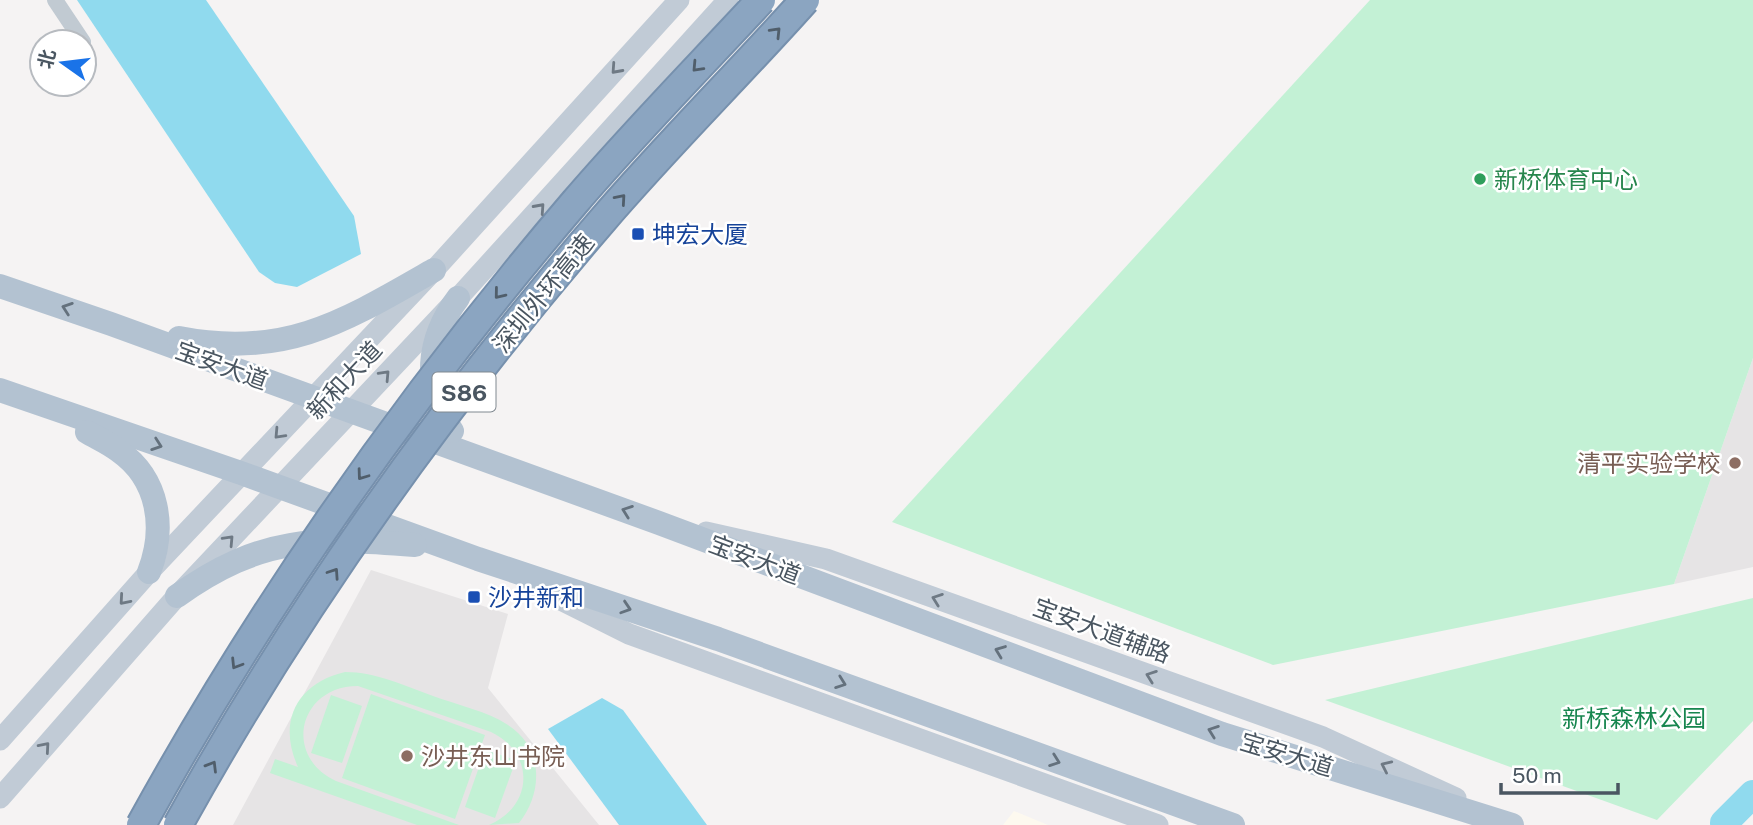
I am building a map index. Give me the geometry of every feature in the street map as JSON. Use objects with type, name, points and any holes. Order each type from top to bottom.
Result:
[{"type":"highway","name":"深圳外环高速","points":[[141,825],[259,628],[353,488],[406,415],[517,271],[575,202],[696,67],[761,0]]},
{"type":"highway","name":"深圳外环高速","points":[[178,825],[321,592],[432,434],[526,312],[600,223],[805,0]]},
{"type":"main road","name":"新和大道","points":[[0,740],[149,572],[434,270],[679,0]]},
{"type":"main road","name":"新和大道","points":[[0,798],[177,596],[458,298],[728,0]]},
{"type":"main road","points":[[111,324],[224,344],[278,341],[310,334],[342,322],[434,270]]},
{"type":"main road","name":"宝安大道","points":[[0,284],[659,523],[1222,734],[1513,825]]},
{"type":"main road","points":[[458,298],[438,330],[430,366],[432,385],[444,420],[462,442],[484,459]]},
{"type":"main road","points":[[0,390],[478,559],[731,643],[1233,825]]},
{"type":"main road","points":[[37,403],[119,450],[143,475],[156,505],[159,522],[155,556],[149,572]]},
{"type":"main road","points":[[177,596],[210,573],[247,556],[298,543],[352,540],[449,548]]},
{"type":"main road","points":[[478,559],[629,634],[1158,825]]},
{"type":"street","points":[[55,0],[73,28]]},
{"type":"shaded area","name":"清平实验学校","points":[[1753,358],[1753,567],[1674,584]]},
{"type":"shaded area","name":"沙井东山书院","points":[[371,570],[508,614],[488,688],[599,825],[233,825]]},
{"type":"shaded area","points":[[1014,811],[1048,825],[1003,825]]},
{"type":"green space","name":"新桥体育中心","points":[[1370,0],[1753,0],[1753,358],[1674,584],[1273,665],[892,522]]},
{"type":"green space","name":"新桥森林公园","points":[[1753,598],[1753,721],[1657,820],[1325,700]]},
{"type":"green space","points":[[345,672],[379,677],[481,712],[500,720],[520,735],[534,758],[536,785],[527,811],[519,823],[489,825],[504,816],[521,793],[522,766],[516,753],[505,741],[491,732],[358,686],[338,689],[322,697],[311,709],[305,724],[304,740],[308,756],[319,770],[336,781],[459,825],[417,825],[270,773],[275,759],[298,767],[292,750],[291,720],[303,695],[328,677]]},
{"type":"green space","points":[[371,694],[485,735],[455,819],[342,778]]},
{"type":"green space","points":[[331,695],[362,706],[342,763],[311,753]]},
{"type":"green space","points":[[485,750],[516,760],[495,818],[465,807]]},
{"type":"water","points":[[77,0],[206,0],[354,216],[361,254],[297,287],[275,283],[259,272]]},
{"type":"water","points":[[602,698],[623,710],[707,825],[619,825],[548,729]]},
{"type":"waterway","points":[[1724,823],[1753,794]]},
{"type":"place","name":"新桥体育中心","points":[[1480,179]]},
{"type":"place","name":"坤宏大厦","points":[[638,234]]},
{"type":"place","name":"清平实验学校","points":[[1735,463]]},
{"type":"place","name":"沙井新和","points":[[474,597]]},
{"type":"place","name":"沙井东山书院","points":[[407,756]]}]
